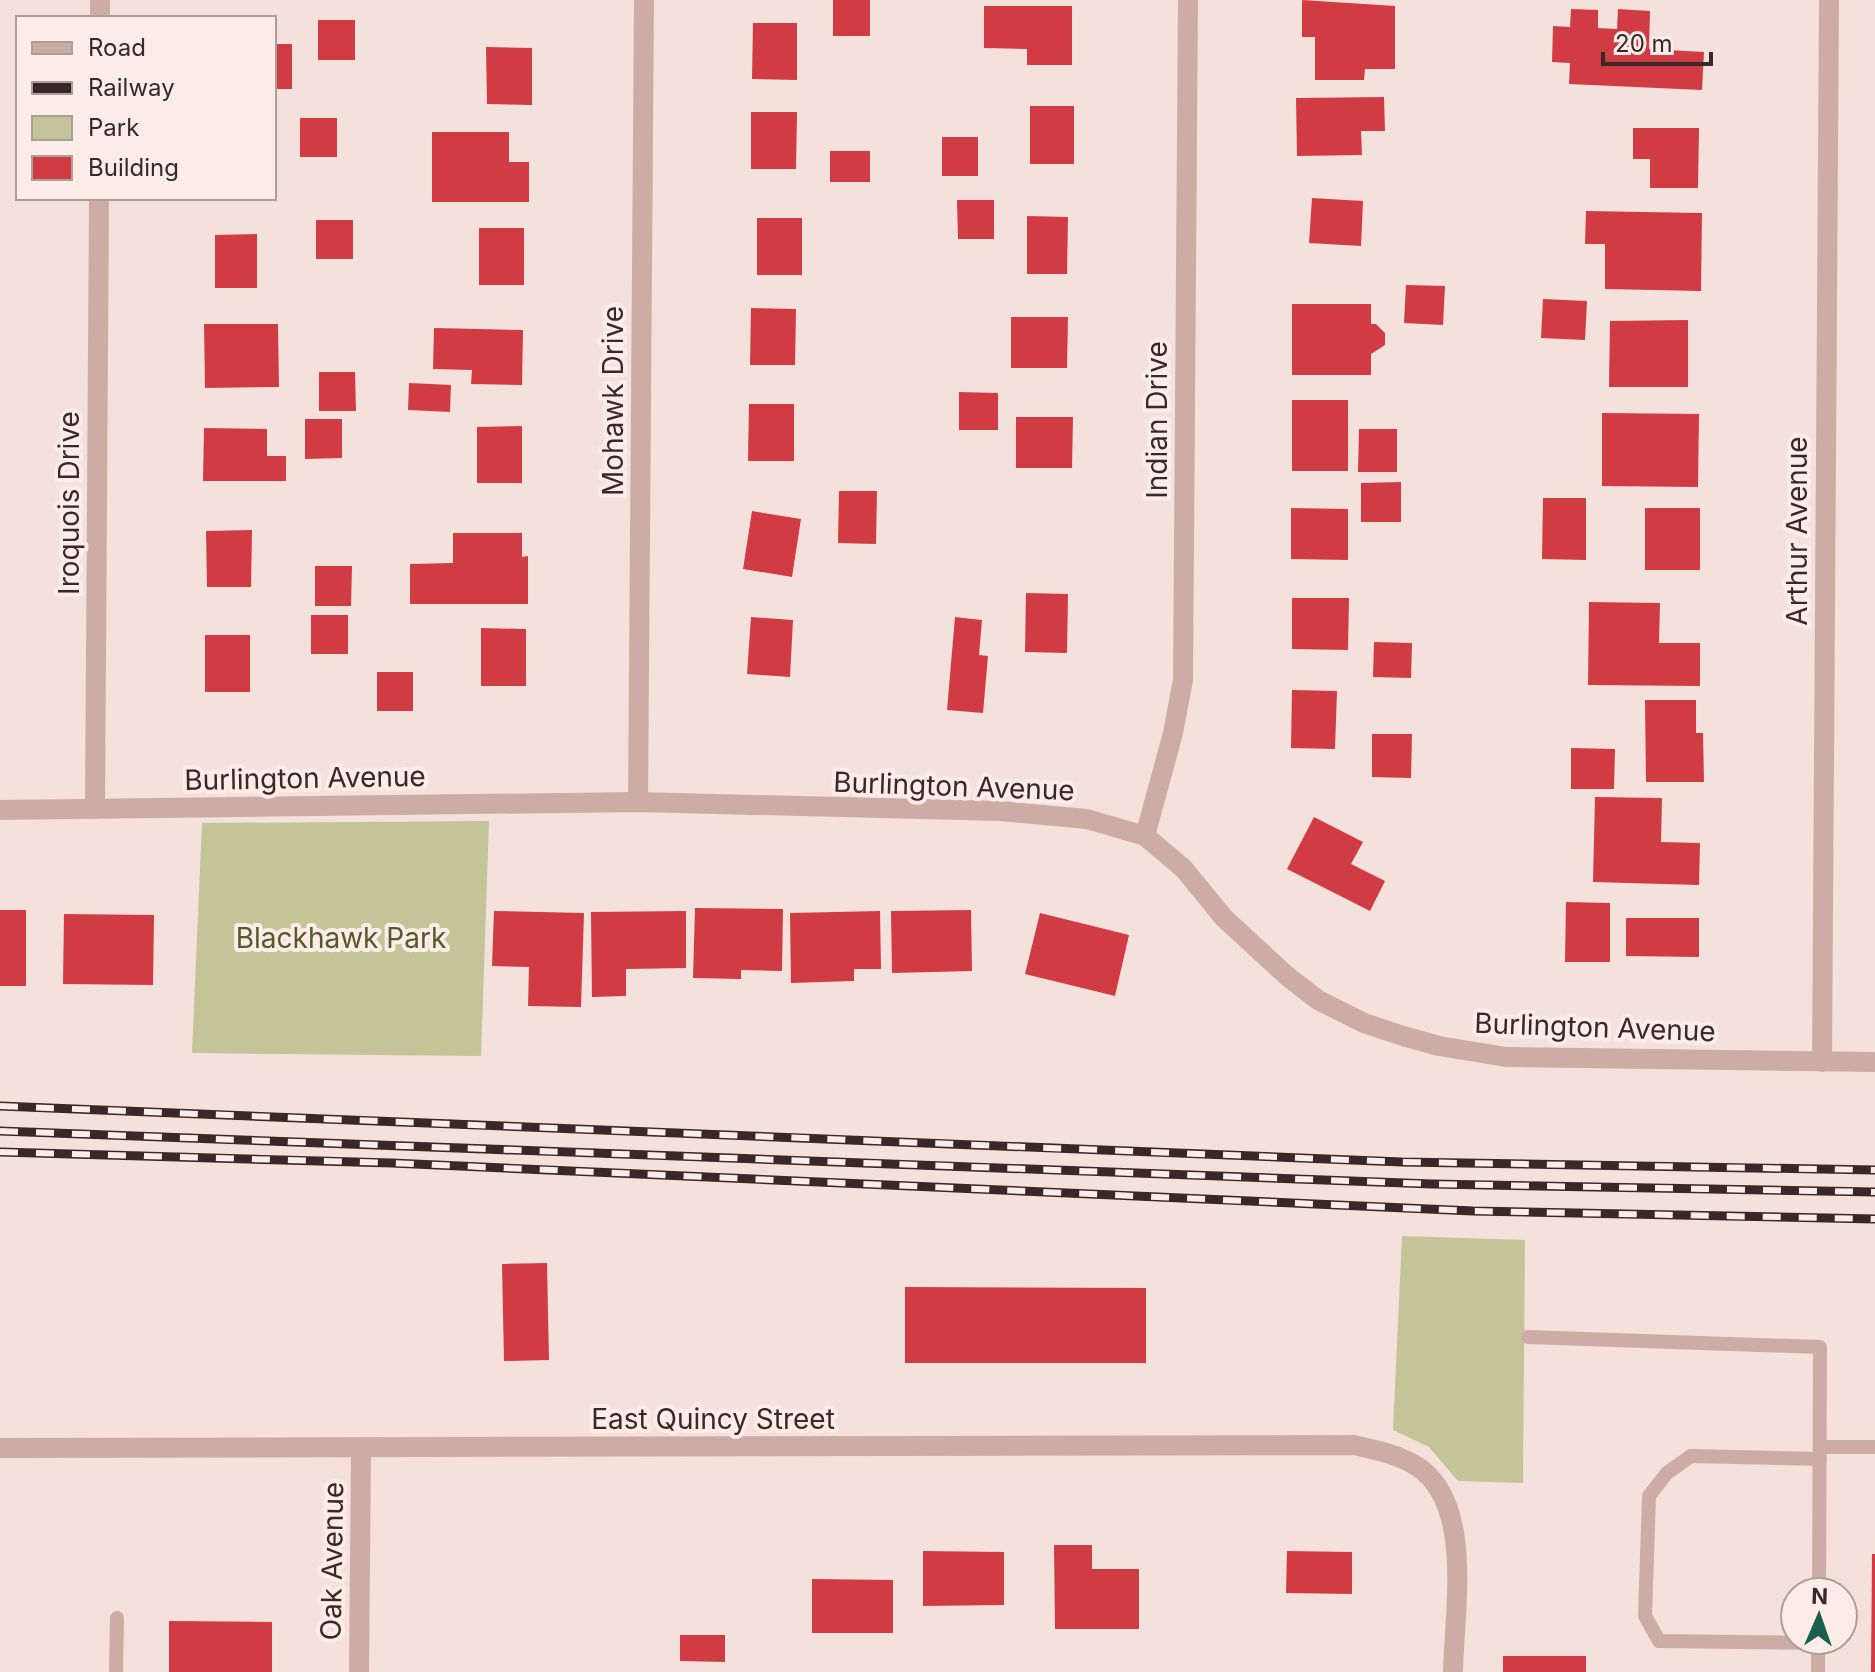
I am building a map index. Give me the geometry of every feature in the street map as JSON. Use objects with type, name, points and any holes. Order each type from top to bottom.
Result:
[{"type":"street","name":"Mohawk Drive","points":[[638,802],[644,0]]},
{"type":"street","name":"Indian Drive","points":[[1145,836],[1173,733],[1183,680],[1188,0]]},
{"type":"street","name":"Arthur Avenue","points":[[1822,1062],[1829,0]]},
{"type":"street","name":"Iroquois Drive","points":[[95,809],[99,200]]},
{"type":"street","name":"Burlington Avenue","points":[[0,810],[638,802],[1000,811],[1087,819],[1145,836],[1184,869],[1224,918],[1287,976],[1318,1000],[1364,1023],[1439,1046],[1506,1057],[1875,1062]]},
{"type":"street","name":"East Quincy Street","points":[[0,1448],[361,1450],[1354,1445],[1383,1451],[1421,1469],[1437,1485],[1448,1504],[1453,1524],[1453,1672]]},
{"type":"street","name":"Oak Avenue","points":[[359,1672],[361,1450]]},
{"type":"lane","points":[[1528,1337],[1820,1347],[1819,1576]]},
{"type":"lane","points":[[1779,1641],[1659,1641],[1645,1616],[1649,1496],[1667,1473],[1691,1456],[1820,1453],[1875,1447]]},
{"type":"lane","points":[[116,1672],[117,1618]]},
{"type":"green space","name":"Blackhawk Park","points":[[489,821],[481,1056],[192,1053],[202,823]]},
{"type":"green space","points":[[1402,1236],[1525,1240],[1523,1483],[1458,1481],[1429,1447],[1393,1430]]},
{"type":"building","points":[[833,0],[870,0],[870,36],[833,36]]},
{"type":"building","points":[[1302,0],[1395,6],[1395,69],[1365,69],[1364,80],[1315,80],[1315,37],[1302,37]]},
{"type":"building","points":[[984,6],[1072,6],[1072,65],[1027,65],[1027,49],[984,48]]},
{"type":"building","points":[[1571,9],[1598,10],[1598,28],[1617,29],[1618,9],[1650,11],[1649,49],[1704,52],[1702,90],[1569,84],[1570,63],[1552,62],[1553,26],[1570,27]]},
{"type":"building","points":[[318,20],[355,20],[355,60],[318,60]]},
{"type":"building","points":[[753,23],[797,23],[797,80],[752,79]]},
{"type":"building","points":[[276,44],[292,44],[292,89],[276,89]]},
{"type":"building","points":[[486,47],[532,48],[532,105],[487,104]]},
{"type":"building","points":[[1384,97],[1385,131],[1361,131],[1362,155],[1297,156],[1296,98]]},
{"type":"building","points":[[1030,106],[1074,106],[1074,164],[1030,164]]},
{"type":"building","points":[[751,112],[797,112],[796,169],[751,169]]},
{"type":"building","points":[[300,118],[337,118],[337,157],[300,157]]},
{"type":"building","points":[[1633,128],[1699,128],[1698,188],[1650,188],[1650,159],[1633,159]]},
{"type":"building","points":[[432,132],[509,132],[509,162],[529,162],[529,202],[432,202]]},
{"type":"building","points":[[942,137],[978,137],[978,176],[942,176]]},
{"type":"building","points":[[830,151],[870,151],[870,182],[830,182]]},
{"type":"building","points":[[1312,198],[1363,201],[1361,246],[1309,243]]},
{"type":"building","points":[[957,200],[994,200],[994,239],[958,239]]},
{"type":"building","points":[[1586,211],[1702,213],[1701,291],[1605,289],[1605,244],[1585,244]]},
{"type":"building","points":[[1027,216],[1068,217],[1067,274],[1027,274]]},
{"type":"building","points":[[757,218],[802,218],[802,275],[757,275]]},
{"type":"building","points":[[316,220],[353,220],[353,259],[316,259]]},
{"type":"building","points":[[479,228],[524,228],[524,285],[479,285]]},
{"type":"building","points":[[257,234],[257,288],[215,288],[215,235]]},
{"type":"building","points":[[1406,285],[1445,286],[1443,325],[1404,323]]},
{"type":"building","points":[[1543,299],[1587,301],[1585,340],[1541,338]]},
{"type":"building","points":[[1292,304],[1371,304],[1371,324],[1376,324],[1385,333],[1385,345],[1371,354],[1371,375],[1292,375]]},
{"type":"building","points":[[751,308],[796,309],[795,365],[750,365]]},
{"type":"building","points":[[1011,317],[1068,317],[1067,368],[1011,368]]},
{"type":"building","points":[[1688,320],[1688,387],[1609,387],[1610,321]]},
{"type":"building","points":[[204,324],[278,324],[279,387],[205,388]]},
{"type":"building","points":[[434,328],[523,330],[522,385],[471,384],[472,370],[433,369]]},
{"type":"building","points":[[319,372],[355,372],[356,411],[319,411]]},
{"type":"building","points":[[409,383],[451,385],[450,412],[408,410]]},
{"type":"building","points":[[959,392],[998,393],[998,430],[959,430]]},
{"type":"building","points":[[1292,400],[1348,400],[1348,471],[1292,471]]},
{"type":"building","points":[[749,404],[794,404],[794,461],[748,461]]},
{"type":"building","points":[[1602,413],[1699,414],[1698,487],[1602,486]]},
{"type":"building","points":[[1016,417],[1073,417],[1072,468],[1016,468]]},
{"type":"building","points":[[305,419],[342,419],[342,458],[305,459]]},
{"type":"building","points":[[522,426],[522,483],[477,483],[477,427]]},
{"type":"building","points":[[204,428],[267,429],[267,456],[286,456],[286,481],[203,481]]},
{"type":"building","points":[[1359,429],[1397,429],[1397,472],[1358,472]]},
{"type":"building","points":[[1401,482],[1401,522],[1361,522],[1361,483]]},
{"type":"building","points":[[839,491],[877,491],[876,544],[838,543]]},
{"type":"building","points":[[1543,498],[1586,498],[1586,560],[1542,559]]},
{"type":"building","points":[[1291,508],[1348,509],[1348,560],[1291,559]]},
{"type":"building","points":[[1645,508],[1700,508],[1700,570],[1645,570]]},
{"type":"building","points":[[752,511],[801,519],[792,577],[743,569]]},
{"type":"building","points":[[252,530],[251,587],[207,587],[206,531]]},
{"type":"building","points":[[453,533],[522,533],[522,557],[528,556],[528,604],[410,604],[410,564],[453,563]]},
{"type":"building","points":[[315,566],[352,566],[351,606],[315,606]]},
{"type":"building","points":[[1026,593],[1068,594],[1067,653],[1025,652]]},
{"type":"building","points":[[1292,598],[1349,598],[1348,650],[1292,649]]},
{"type":"building","points":[[1589,602],[1660,603],[1659,643],[1700,643],[1700,686],[1588,685]]},
{"type":"building","points":[[311,615],[348,615],[348,654],[311,654]]},
{"type":"building","points":[[751,617],[793,620],[790,677],[747,674]]},
{"type":"building","points":[[955,617],[982,620],[979,655],[988,656],[983,713],[947,710]]},
{"type":"building","points":[[481,628],[526,629],[526,686],[481,686]]},
{"type":"building","points":[[205,635],[250,635],[250,692],[205,692]]},
{"type":"building","points":[[1374,642],[1412,643],[1411,678],[1373,677]]},
{"type":"building","points":[[377,672],[413,672],[413,711],[377,711]]},
{"type":"building","points":[[1292,690],[1337,691],[1335,749],[1291,748]]},
{"type":"building","points":[[1645,700],[1696,700],[1696,733],[1703,733],[1704,782],[1646,782]]},
{"type":"building","points":[[1372,734],[1412,734],[1411,778],[1372,777]]},
{"type":"building","points":[[1571,748],[1615,749],[1614,789],[1571,789]]},
{"type":"building","points":[[1595,797],[1662,798],[1661,842],[1700,843],[1699,885],[1593,882]]},
{"type":"building","points":[[1314,817],[1363,842],[1351,864],[1385,881],[1370,911],[1287,869]]},
{"type":"building","points":[[1566,902],[1610,903],[1610,962],[1565,962]]},
{"type":"building","points":[[695,908],[783,909],[782,971],[741,970],[741,979],[693,978]]},
{"type":"building","points":[[0,910],[26,910],[26,986],[0,986]]},
{"type":"building","points":[[971,910],[972,971],[892,973],[891,911]]},
{"type":"building","points":[[494,911],[584,913],[581,1007],[528,1006],[529,967],[492,966]]},
{"type":"building","points":[[686,911],[686,968],[626,969],[626,996],[592,997],[591,912]]},
{"type":"building","points":[[880,911],[881,969],[854,969],[854,981],[791,983],[790,913]]},
{"type":"building","points":[[1040,913],[1129,935],[1115,996],[1025,974]]},
{"type":"building","points":[[64,914],[154,915],[153,985],[63,984]]},
{"type":"building","points":[[1626,918],[1699,918],[1699,957],[1626,956]]},
{"type":"building","points":[[547,1263],[549,1360],[504,1361],[502,1264]]},
{"type":"building","points":[[905,1287],[1146,1288],[1146,1363],[905,1363]]},
{"type":"building","points":[[1054,1545],[1092,1545],[1092,1569],[1139,1569],[1139,1629],[1055,1629]]},
{"type":"building","points":[[923,1551],[1004,1552],[1004,1605],[923,1606]]},
{"type":"building","points":[[1287,1551],[1352,1552],[1352,1594],[1286,1593]]},
{"type":"building","points":[[1872,1554],[1875,1554],[1875,1672],[1871,1672]]},
{"type":"building","points":[[812,1579],[893,1580],[893,1633],[812,1633]]},
{"type":"building","points":[[169,1621],[272,1622],[272,1672],[169,1672]]},
{"type":"building","points":[[680,1635],[725,1635],[725,1662],[680,1661]]},
{"type":"building","points":[[1503,1656],[1586,1656],[1586,1672],[1503,1672]]},
{"type":"railway","points":[[0,1106],[1402,1162],[1875,1170]]},
{"type":"railway","points":[[0,1131],[1432,1184],[1875,1192]]},
{"type":"railway","points":[[0,1152],[392,1163],[1473,1211],[1875,1219]]}]
